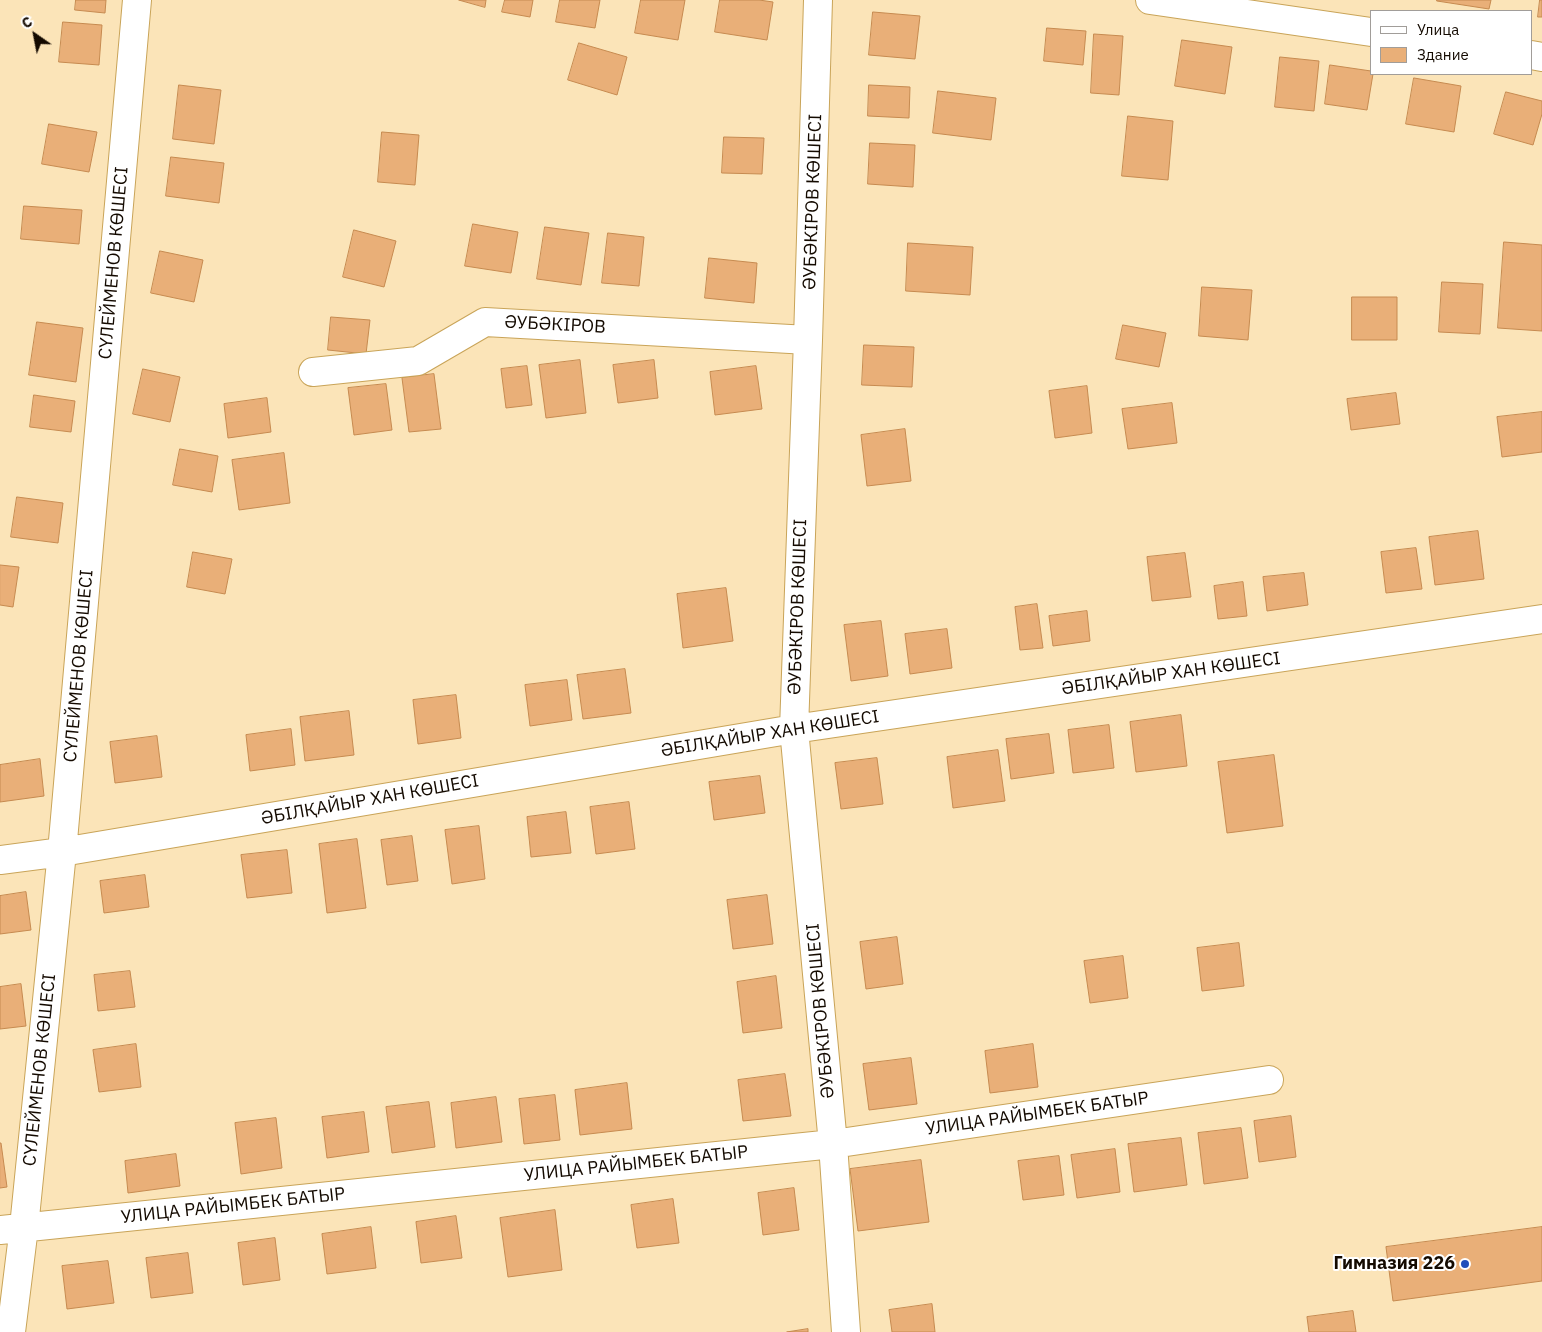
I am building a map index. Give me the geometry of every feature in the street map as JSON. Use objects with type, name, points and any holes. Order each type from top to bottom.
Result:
[{"type":"street","name":"СҮЛЕЙМЕНОВ КӨШЕСІ","points":[[11,1332],[12,1228],[62,852],[137,0]]},
{"type":"street","name":"ӘУБӘКІРОВ КӨШЕСІ","points":[[818,0],[794,729],[833,1144],[846,1332]]},
{"type":"street","points":[[1150,0],[1370,32]]},
{"type":"street","name":"ӘУБӘКІРОВ","points":[[313,372],[418,361],[485,322],[808,340]]},
{"type":"street","name":"ӘБІЛҚАЙЫР ХАН КӨШЕСІ","points":[[0,860],[62,852],[794,729],[1542,619]]},
{"type":"street","name":"УЛИЦА РАЙЫМБЕК БАТЫР","points":[[12,1228],[833,1144],[1269,1080]]},
{"type":"building","points":[[76,0],[106,0],[105,13],[75,10]]},
{"type":"building","points":[[459,0],[486,0],[485,7]]},
{"type":"building","points":[[505,0],[533,0],[530,17],[502,12]]},
{"type":"building","points":[[560,0],[600,0],[595,28],[556,22]]},
{"type":"building","points":[[641,0],[685,0],[678,40],[635,33]]},
{"type":"building","points":[[720,0],[773,2],[767,40],[715,32]]},
{"type":"building","points":[[1437,0],[1491,0],[1489,9]]},
{"type":"building","points":[[1540,0],[1542,0],[1542,17],[1538,17]]},
{"type":"building","points":[[873,12],[920,16],[915,59],[869,55]]},
{"type":"building","points":[[63,22],[102,25],[99,65],[59,62]]},
{"type":"building","points":[[1047,28],[1086,31],[1083,65],[1044,61]]},
{"type":"building","points":[[1094,34],[1123,36],[1119,95],[1091,93]]},
{"type":"building","points":[[1182,40],[1232,47],[1225,94],[1175,86]]},
{"type":"building","points":[[579,43],[627,57],[617,95],[568,80]]},
{"type":"building","points":[[1280,57],[1319,61],[1314,111],[1275,107]]},
{"type":"building","points":[[1330,65],[1370,71],[1370,75],[1373,75],[1367,110],[1325,104]]},
{"type":"building","points":[[1414,78],[1461,86],[1454,132],[1406,124]]},
{"type":"building","points":[[179,85],[221,90],[214,144],[173,139]]},
{"type":"building","points":[[869,85],[910,87],[909,118],[868,116]]},
{"type":"building","points":[[938,91],[996,98],[991,140],[933,133]]},
{"type":"building","points":[[1506,92],[1542,101],[1542,114],[1533,145],[1494,134]]},
{"type":"building","points":[[1128,116],[1173,121],[1168,180],[1122,176]]},
{"type":"building","points":[[49,124],[97,132],[89,172],[42,164]]},
{"type":"building","points":[[382,132],[419,135],[415,185],[378,182]]},
{"type":"building","points":[[724,137],[764,138],[762,174],[722,173]]},
{"type":"building","points":[[870,143],[915,145],[913,187],[868,184]]},
{"type":"building","points":[[171,157],[224,163],[219,203],[166,196]]},
{"type":"building","points":[[24,206],[82,210],[79,244],[21,239]]},
{"type":"building","points":[[473,224],[518,232],[511,273],[465,266]]},
{"type":"building","points":[[545,227],[589,233],[581,285],[537,279]]},
{"type":"building","points":[[354,230],[396,241],[384,287],[343,277]]},
{"type":"building","points":[[608,233],[644,237],[639,286],[602,283]]},
{"type":"building","points":[[1504,242],[1542,245],[1542,331],[1498,328]]},
{"type":"building","points":[[908,243],[973,247],[970,295],[906,291]]},
{"type":"building","points":[[160,251],[203,260],[194,302],[151,293]]},
{"type":"building","points":[[709,258],[757,263],[754,303],[705,298]]},
{"type":"building","points":[[1442,282],[1483,284],[1480,334],[1439,332]]},
{"type":"building","points":[[1202,287],[1252,290],[1248,340],[1199,336]]},
{"type":"building","points":[[1352,297],[1397,297],[1397,340],[1352,340]]},
{"type":"building","points":[[331,317],[370,320],[366,354],[328,350]]},
{"type":"building","points":[[37,322],[83,328],[76,382],[29,375]]},
{"type":"building","points":[[1123,325],[1166,333],[1159,367],[1116,359]]},
{"type":"building","points":[[864,345],[914,347],[912,387],[862,385]]},
{"type":"building","points":[[580,360],[586,413],[546,418],[539,365]]},
{"type":"building","points":[[654,360],[658,398],[618,403],[613,365]]},
{"type":"building","points":[[527,366],[532,405],[506,408],[501,369]]},
{"type":"building","points":[[756,366],[762,409],[715,415],[710,372]]},
{"type":"building","points":[[143,369],[180,377],[170,422],[133,414]]},
{"type":"building","points":[[434,374],[441,429],[409,432],[402,378]]},
{"type":"building","points":[[386,384],[392,430],[354,435],[348,388]]},
{"type":"building","points":[[1087,386],[1092,433],[1055,438],[1049,391]]},
{"type":"building","points":[[1396,393],[1400,424],[1351,430],[1347,399]]},
{"type":"building","points":[[34,395],[75,401],[71,432],[30,427]]},
{"type":"building","points":[[267,398],[271,432],[228,438],[224,404]]},
{"type":"building","points":[[1172,403],[1177,443],[1128,449],[1122,409]]},
{"type":"building","points":[[1542,412],[1542,452],[1502,457],[1497,417]]},
{"type":"building","points":[[905,429],[911,481],[867,486],[861,435]]},
{"type":"building","points":[[180,449],[218,456],[212,492],[173,485]]},
{"type":"building","points":[[284,453],[290,503],[239,510],[232,460]]},
{"type":"building","points":[[17,497],[63,503],[58,543],[11,537]]},
{"type":"building","points":[[1478,531],[1484,579],[1435,585],[1429,537]]},
{"type":"building","points":[[1416,548],[1422,589],[1386,593],[1381,552]]},
{"type":"building","points":[[193,552],[232,559],[225,594],[187,587]]},
{"type":"building","points":[[1185,553],[1191,597],[1152,601],[1147,557]]},
{"type":"building","points":[[0,565],[19,567],[13,607],[0,605]]},
{"type":"building","points":[[1304,573],[1308,605],[1267,611],[1263,577]]},
{"type":"building","points":[[1243,582],[1247,616],[1218,619],[1214,586]]},
{"type":"building","points":[[726,588],[733,641],[683,648],[677,594]]},
{"type":"building","points":[[1037,604],[1043,648],[1020,650],[1015,607]]},
{"type":"building","points":[[1087,611],[1090,641],[1053,646],[1049,616]]},
{"type":"building","points":[[881,621],[888,676],[851,681],[844,625]]},
{"type":"building","points":[[947,629],[952,668],[910,674],[905,634]]},
{"type":"building","points":[[625,669],[631,713],[583,719],[577,675]]},
{"type":"building","points":[[567,680],[572,720],[530,726],[525,685]]},
{"type":"building","points":[[456,695],[461,738],[418,744],[413,700]]},
{"type":"building","points":[[349,711],[354,755],[305,761],[300,717]]},
{"type":"building","points":[[1181,715],[1187,766],[1136,772],[1130,722]]},
{"type":"building","points":[[1109,725],[1114,768],[1073,773],[1068,730]]},
{"type":"building","points":[[291,729],[295,765],[250,771],[246,735]]},
{"type":"building","points":[[1049,734],[1054,773],[1011,779],[1006,739]]},
{"type":"building","points":[[157,736],[162,777],[115,783],[110,742]]},
{"type":"building","points":[[998,750],[1005,801],[953,808],[947,757]]},
{"type":"building","points":[[1274,755],[1283,826],[1227,833],[1218,762]]},
{"type":"building","points":[[877,758],[883,804],[841,809],[835,763]]},
{"type":"building","points":[[40,759],[44,796],[0,802],[0,765]]},
{"type":"building","points":[[760,776],[765,813],[714,820],[709,782]]},
{"type":"building","points":[[629,802],[635,849],[596,854],[590,807]]},
{"type":"building","points":[[566,812],[571,853],[531,857],[527,817]]},
{"type":"building","points":[[479,826],[485,879],[452,884],[445,830]]},
{"type":"building","points":[[412,836],[418,881],[387,885],[381,840]]},
{"type":"building","points":[[357,839],[366,908],[327,913],[319,844]]},
{"type":"building","points":[[287,850],[292,893],[247,898],[241,855]]},
{"type":"building","points":[[145,875],[149,907],[104,913],[100,881]]},
{"type":"building","points":[[26,892],[31,930],[0,934],[0,896]]},
{"type":"building","points":[[767,895],[773,944],[733,949],[727,900]]},
{"type":"building","points":[[897,937],[903,984],[866,989],[860,942]]},
{"type":"building","points":[[1239,943],[1244,986],[1202,991],[1197,948]]},
{"type":"building","points":[[1123,956],[1128,998],[1090,1003],[1084,961]]},
{"type":"building","points":[[130,971],[135,1007],[98,1011],[94,975]]},
{"type":"building","points":[[776,976],[782,1028],[743,1033],[737,982]]},
{"type":"building","points":[[21,984],[26,1026],[0,1029],[0,987]]},
{"type":"building","points":[[136,1044],[141,1087],[99,1092],[93,1050]]},
{"type":"building","points":[[1033,1044],[1038,1087],[990,1093],[985,1051]]},
{"type":"building","points":[[911,1058],[917,1104],[869,1110],[863,1064]]},
{"type":"building","points":[[785,1074],[791,1116],[743,1121],[738,1080]]},
{"type":"building","points":[[627,1083],[632,1129],[580,1135],[575,1090]]},
{"type":"building","points":[[555,1095],[560,1140],[524,1144],[519,1099]]},
{"type":"building","points":[[496,1097],[502,1142],[456,1148],[451,1103]]},
{"type":"building","points":[[429,1102],[435,1147],[392,1153],[386,1107]]},
{"type":"building","points":[[364,1112],[369,1152],[327,1158],[322,1117]]},
{"type":"building","points":[[1291,1116],[1296,1157],[1259,1162],[1254,1121]]},
{"type":"building","points":[[276,1118],[282,1168],[241,1174],[235,1123]]},
{"type":"building","points":[[1241,1128],[1248,1178],[1204,1184],[1198,1133]]},
{"type":"building","points":[[1181,1138],[1187,1185],[1134,1192],[1128,1144]]},
{"type":"building","points":[[0,1143],[7,1187],[0,1188]]},
{"type":"building","points":[[1115,1149],[1120,1192],[1077,1198],[1071,1155]]},
{"type":"building","points":[[176,1154],[180,1186],[128,1193],[125,1161]]},
{"type":"building","points":[[1059,1156],[1064,1195],[1023,1200],[1018,1161]]},
{"type":"building","points":[[921,1160],[929,1222],[858,1231],[850,1169]]},
{"type":"building","points":[[794,1188],[799,1230],[763,1235],[758,1193]]},
{"type":"building","points":[[673,1199],[679,1243],[637,1248],[631,1205]]},
{"type":"building","points":[[555,1210],[562,1270],[508,1277],[500,1218]]},
{"type":"building","points":[[456,1216],[462,1258],[421,1263],[416,1222]]},
{"type":"building","points":[[371,1227],[376,1268],[327,1274],[322,1234]]},
{"type":"building","name":"Гимназия 226","points":[[1542,1227],[1542,1281],[1393,1301],[1386,1247]]},
{"type":"building","points":[[275,1238],[280,1280],[243,1285],[238,1243]]},
{"type":"building","points":[[188,1253],[193,1293],[151,1298],[146,1258]]},
{"type":"building","points":[[108,1261],[114,1303],[67,1309],[62,1266]]},
{"type":"building","points":[[932,1304],[935,1332],[892,1332],[889,1310]]},
{"type":"building","points":[[1353,1311],[1356,1332],[1309,1332],[1307,1317]]},
{"type":"building","points":[[808,1329],[808,1332],[787,1332]]},
{"type":"place","name":"Гимназия 226","points":[[1465,1264]]}]
